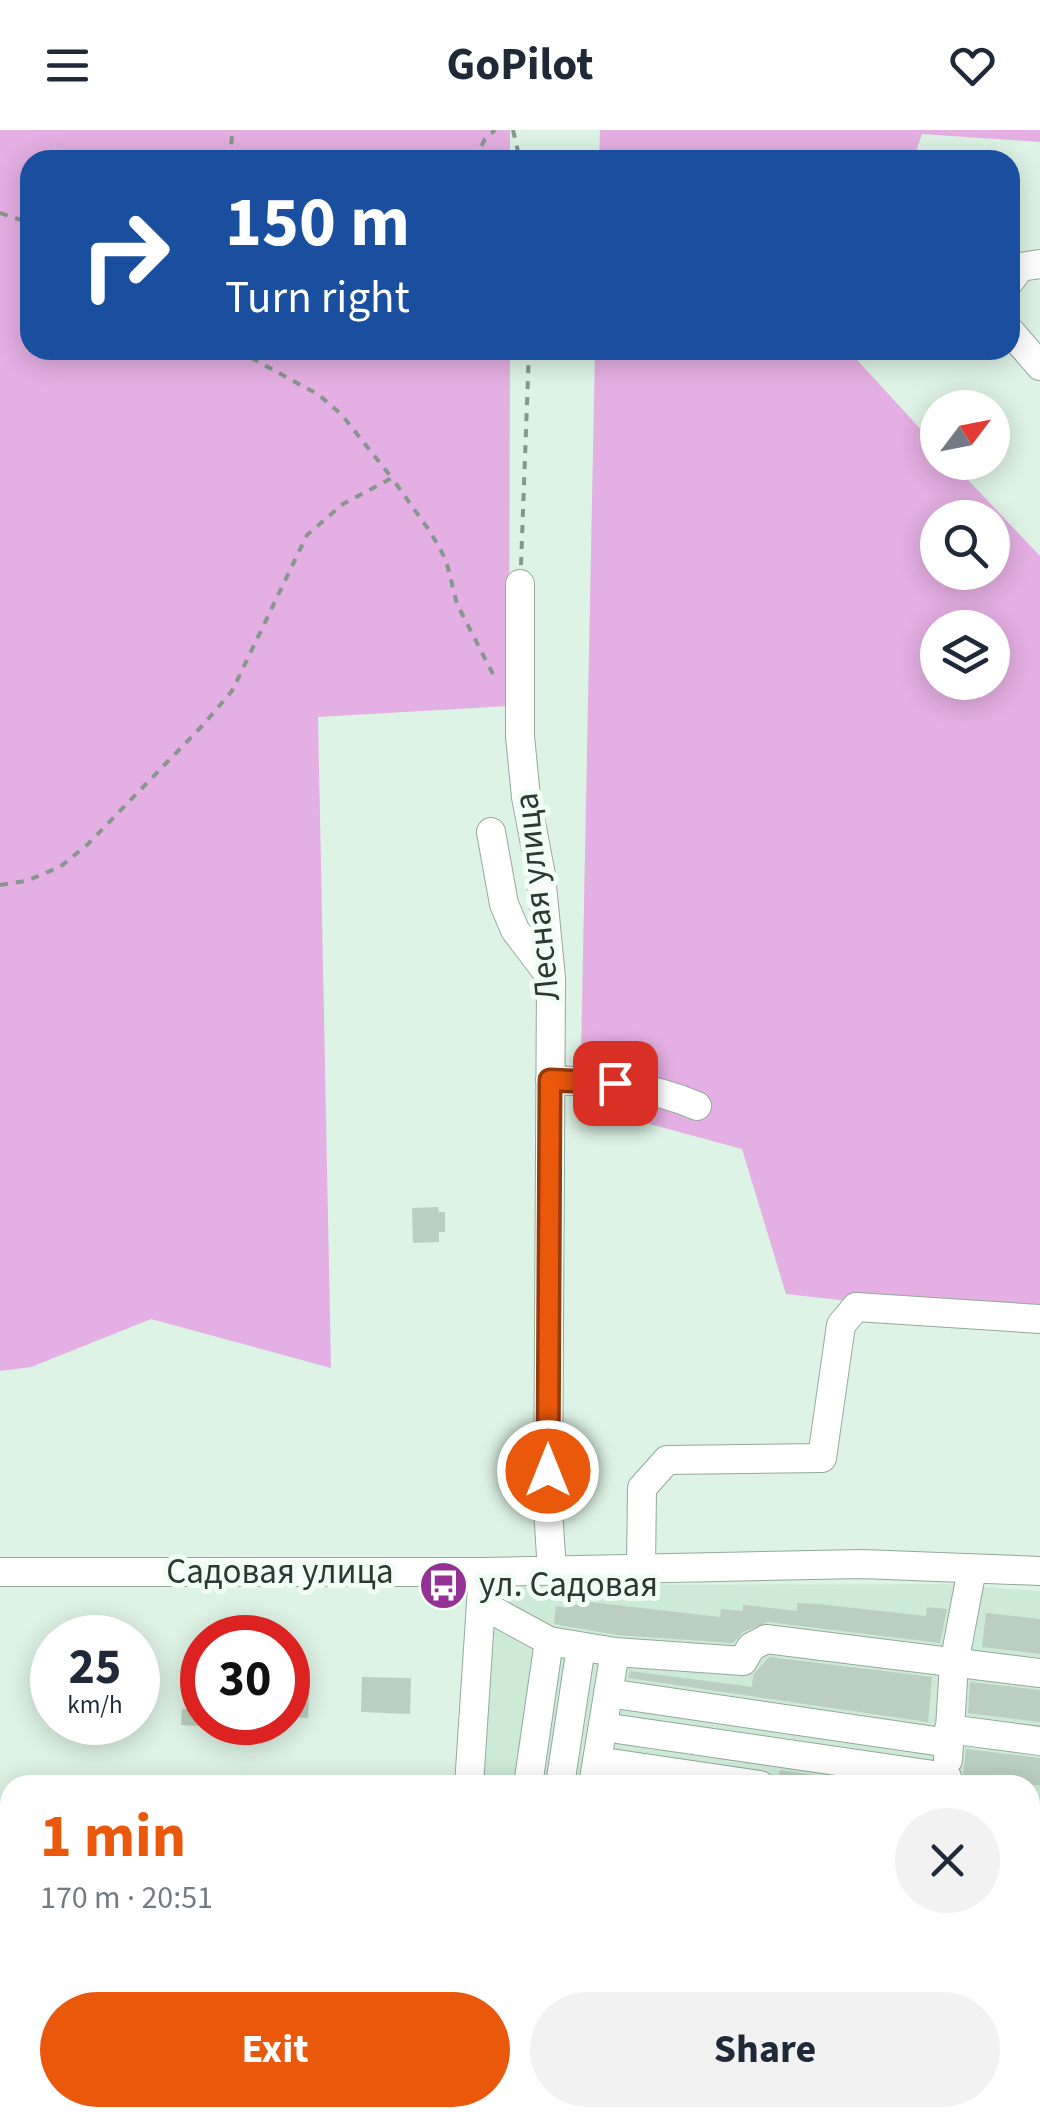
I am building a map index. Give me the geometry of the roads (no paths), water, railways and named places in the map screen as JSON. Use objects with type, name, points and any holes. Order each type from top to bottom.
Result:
[{"type":"street","points":[[1020,343],[1040,366]]},
{"type":"street","name":"Лесная улица","points":[[520,584],[520,736],[529,816],[542,875],[550,978],[548,1510],[552,1570]]},
{"type":"street","points":[[491,832],[504,904],[514,930],[550,978]]},
{"type":"street","points":[[550,1080],[632,1086],[665,1092],[697,1106]]},
{"type":"street","points":[[640,1569],[642,1488],[667,1460],[822,1458],[841,1325],[856,1307],[1040,1319]]},
{"type":"street","name":"Садовая улица","points":[[0,1572],[483,1572],[862,1564],[1040,1571]]},
{"type":"street","points":[[947,1775],[954,1664],[972,1569]]},
{"type":"street","points":[[470,1775],[483,1572]]},
{"type":"street","points":[[481,1604],[549,1641],[616,1652],[742,1661],[751,1647],[766,1639],[1040,1673]]},
{"type":"street","points":[[529,1775],[549,1641]]},
{"type":"street","points":[[562,1775],[581,1647]]},
{"type":"street","points":[[616,1652],[595,1773],[623,1775]]},
{"type":"street","points":[[608,1693],[776,1717],[1040,1742]]},
{"type":"street","points":[[766,1775],[776,1717]]},
{"type":"street","points":[[603,1728],[910,1775]]},
{"type":"place","name":"ул. Садовая","points":[[444,1585]]}]
